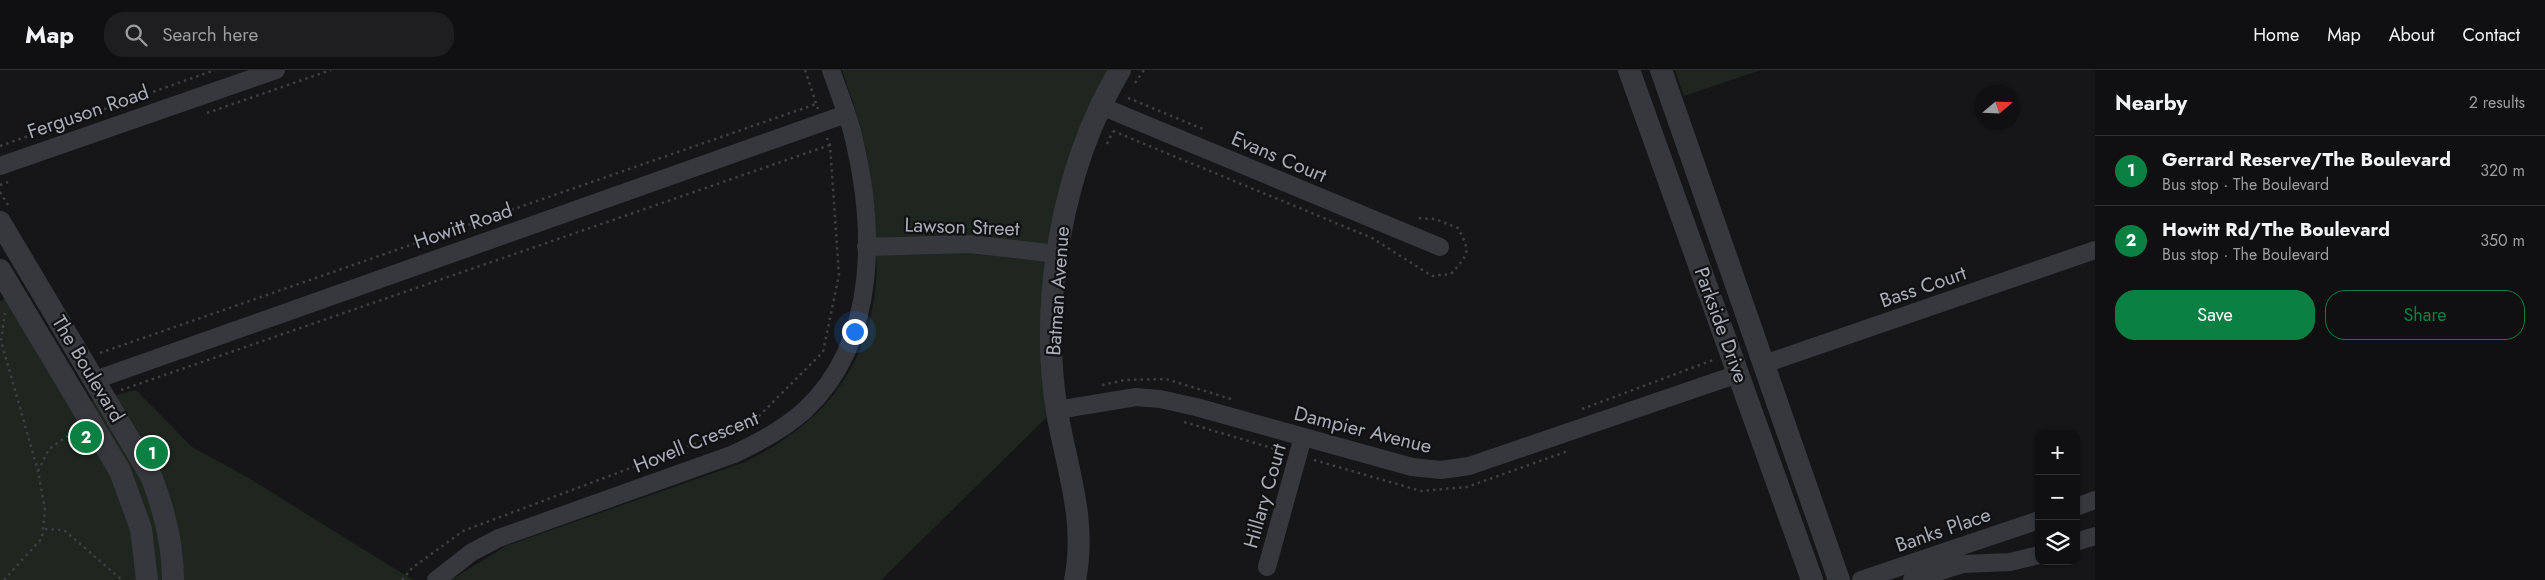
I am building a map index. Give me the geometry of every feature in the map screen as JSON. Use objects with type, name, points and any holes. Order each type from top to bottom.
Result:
[{"type":"street","name":"Ferguson Road","points":[[0,166],[276,70]]},
{"type":"street","name":"Hovell Crescent","points":[[436,580],[472,552],[499,538],[734,454],[779,430],[805,410],[824,390],[853,338],[862,308],[866,283],[866,247],[861,182],[846,114],[831,70]]},
{"type":"street","name":"Parkside Drive","points":[[1630,70],[1812,580]]},
{"type":"street","name":"Parkside Drive","points":[[1661,70],[1839,580]]},
{"type":"street","name":"Batman Avenue","points":[[1075,580],[1080,528],[1074,486],[1057,410],[1052,374],[1052,332],[1057,254],[1065,211],[1085,147],[1111,110],[1126,78]]},
{"type":"street","name":"Evans Court","points":[[1111,110],[1440,248]]},
{"type":"street","name":"Howitt Road","points":[[95,380],[846,114]]},
{"type":"street","name":"The Boulevard","points":[[0,222],[140,455],[160,498],[171,545],[173,580]]},
{"type":"street","name":"Lawson Street","points":[[866,247],[970,244],[1057,254]]},
{"type":"street","name":"Bass Court","points":[[1764,364],[2095,250]]},
{"type":"street","name":"The Boulevard","points":[[0,270],[120,471],[141,529],[147,580]]},
{"type":"street","points":[[1738,374],[1764,364]]},
{"type":"street","name":"Dampier Avenue","points":[[1057,410],[1136,397],[1160,399],[1196,406],[1412,467],[1441,470],[1469,466],[1738,374]]},
{"type":"street","points":[[74,392],[95,380]]},
{"type":"street","name":"Hillary Court","points":[[1267,567],[1303,437]]},
{"type":"street","points":[[2080,506],[2095,500]]},
{"type":"street","name":"Banks Place","points":[[1912,580],[1939,562],[1980,540],[2035,521]]},
{"type":"street","points":[[2080,541],[2095,536]]},
{"type":"street","points":[[1980,540],[1985,562]]},
{"type":"street","name":"Banks Place","points":[[1861,580],[1939,562],[1963,564],[2017,561],[2035,556]]},
{"type":"path","points":[[0,146],[215,70]]},
{"type":"path","points":[[402,580],[412,568],[463,531],[753,422],[823,352],[839,275],[830,146],[805,70]]},
{"type":"path","points":[[1126,78],[1144,70]]},
{"type":"path","points":[[1106,146],[1111,110],[1130,92]]},
{"type":"path","points":[[99,353],[816,104]]},
{"type":"path","points":[[121,390],[830,146]]},
{"type":"path","points":[[4,580],[42,538],[45,510],[38,471],[1,341],[2,319],[15,294]]},
{"type":"path","points":[[1575,412],[1715,360]]},
{"type":"path","points":[[1099,386],[1125,380],[1166,379],[1232,399]]},
{"type":"path","points":[[1177,420],[1421,490],[1467,487],[1569,450]]},
{"type":"path","points":[[44,529],[64,530],[122,580]]},
{"type":"shaded area","points":[[842,70],[1112,70],[1041,336],[1046,418],[881,580],[451,580],[506,546],[745,462],[797,430],[818,412],[836,391],[852,367],[863,342],[871,313],[877,270],[872,197],[866,149]]},
{"type":"shaded area","points":[[1675,70],[1761,70],[1684,96]]},
{"type":"shaded area","points":[[5,298],[69,407],[136,390],[192,447],[247,477],[413,580],[0,580],[0,301]]},
{"type":"place","name":"Howitt Rd/The Boulevard","points":[[86,437]]},
{"type":"place","name":"Gerrard Reserve/The Boulevard","points":[[152,453]]}]
